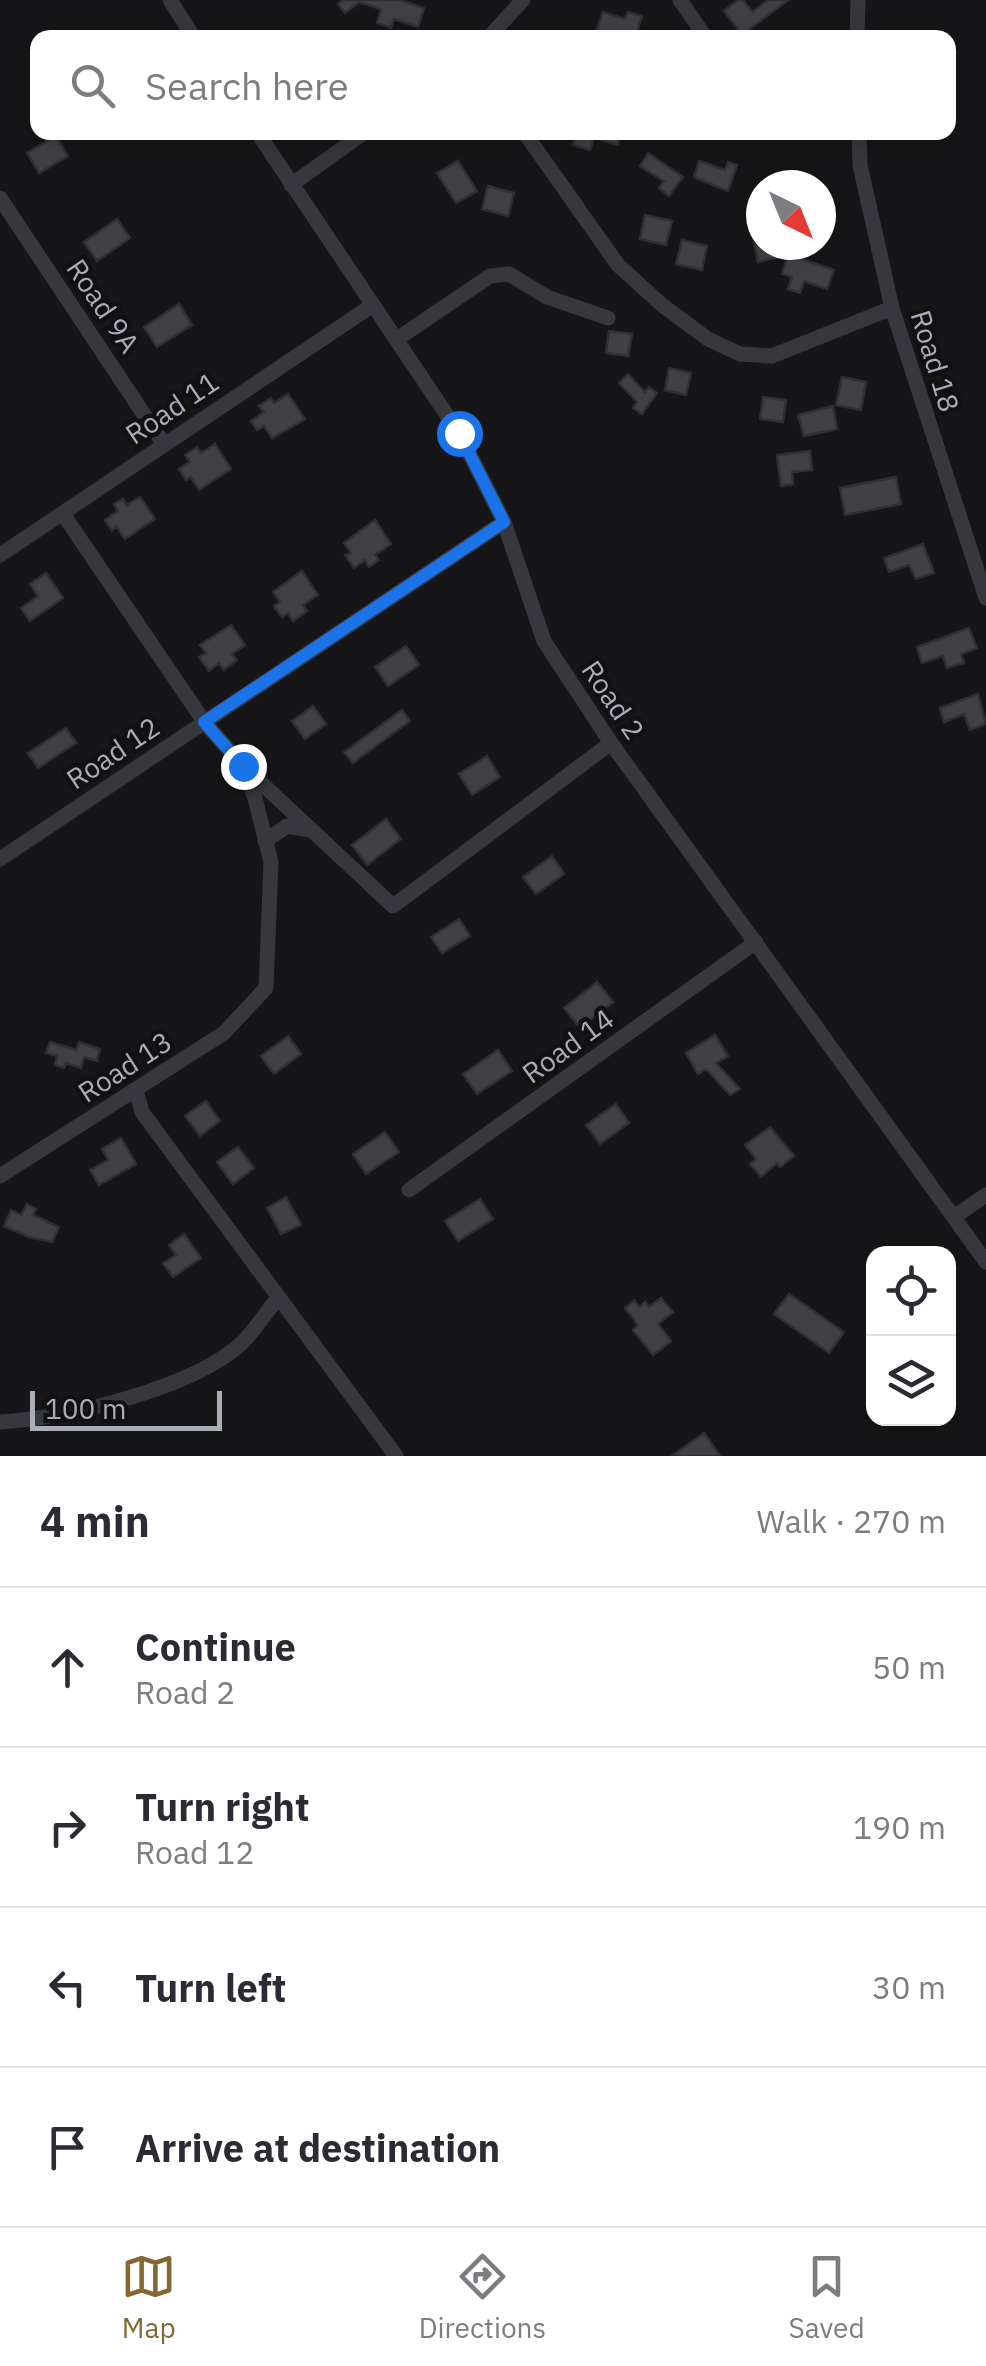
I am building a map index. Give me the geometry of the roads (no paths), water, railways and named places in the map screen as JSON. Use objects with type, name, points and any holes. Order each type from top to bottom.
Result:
[{"type":"street","points":[[170,0],[189,30]]},
{"type":"street","points":[[495,30],[523,0]]},
{"type":"street","points":[[680,0],[701,30]]},
{"type":"street","points":[[857,30],[858,0]]},
{"type":"street","name":"Road 2","points":[[262,140],[459,433],[504,522],[544,641],[611,743],[986,1262]]},
{"type":"street","points":[[292,185],[354,140]]},
{"type":"street","points":[[530,140],[618,265],[708,339],[740,354],[772,356],[892,308]]},
{"type":"street","name":"Road 18","points":[[859,140],[860,165],[892,308],[986,598]]},
{"type":"street","name":"Road 9A","points":[[0,198],[164,443]]},
{"type":"street","points":[[397,338],[490,276],[501,273],[547,297],[608,318]]},
{"type":"street","name":"Road 11","points":[[0,555],[373,305]]},
{"type":"street","points":[[62,514],[204,722],[243,766],[393,906],[611,743]]},
{"type":"street","name":"Road 12","points":[[0,859],[504,522]]},
{"type":"street","points":[[243,766],[265,840],[287,826],[310,830]]},
{"type":"street","name":"Road 13","points":[[0,1176],[224,1033],[266,988],[270,862],[265,840]]},
{"type":"street","name":"Road 14","points":[[409,1190],[756,942]]},
{"type":"street","points":[[136,1090],[142,1112],[396,1456]]},
{"type":"street","points":[[954,1217],[986,1195]]},
{"type":"street","points":[[0,1422],[104,1406],[194,1372],[242,1343],[277,1299]]}]
